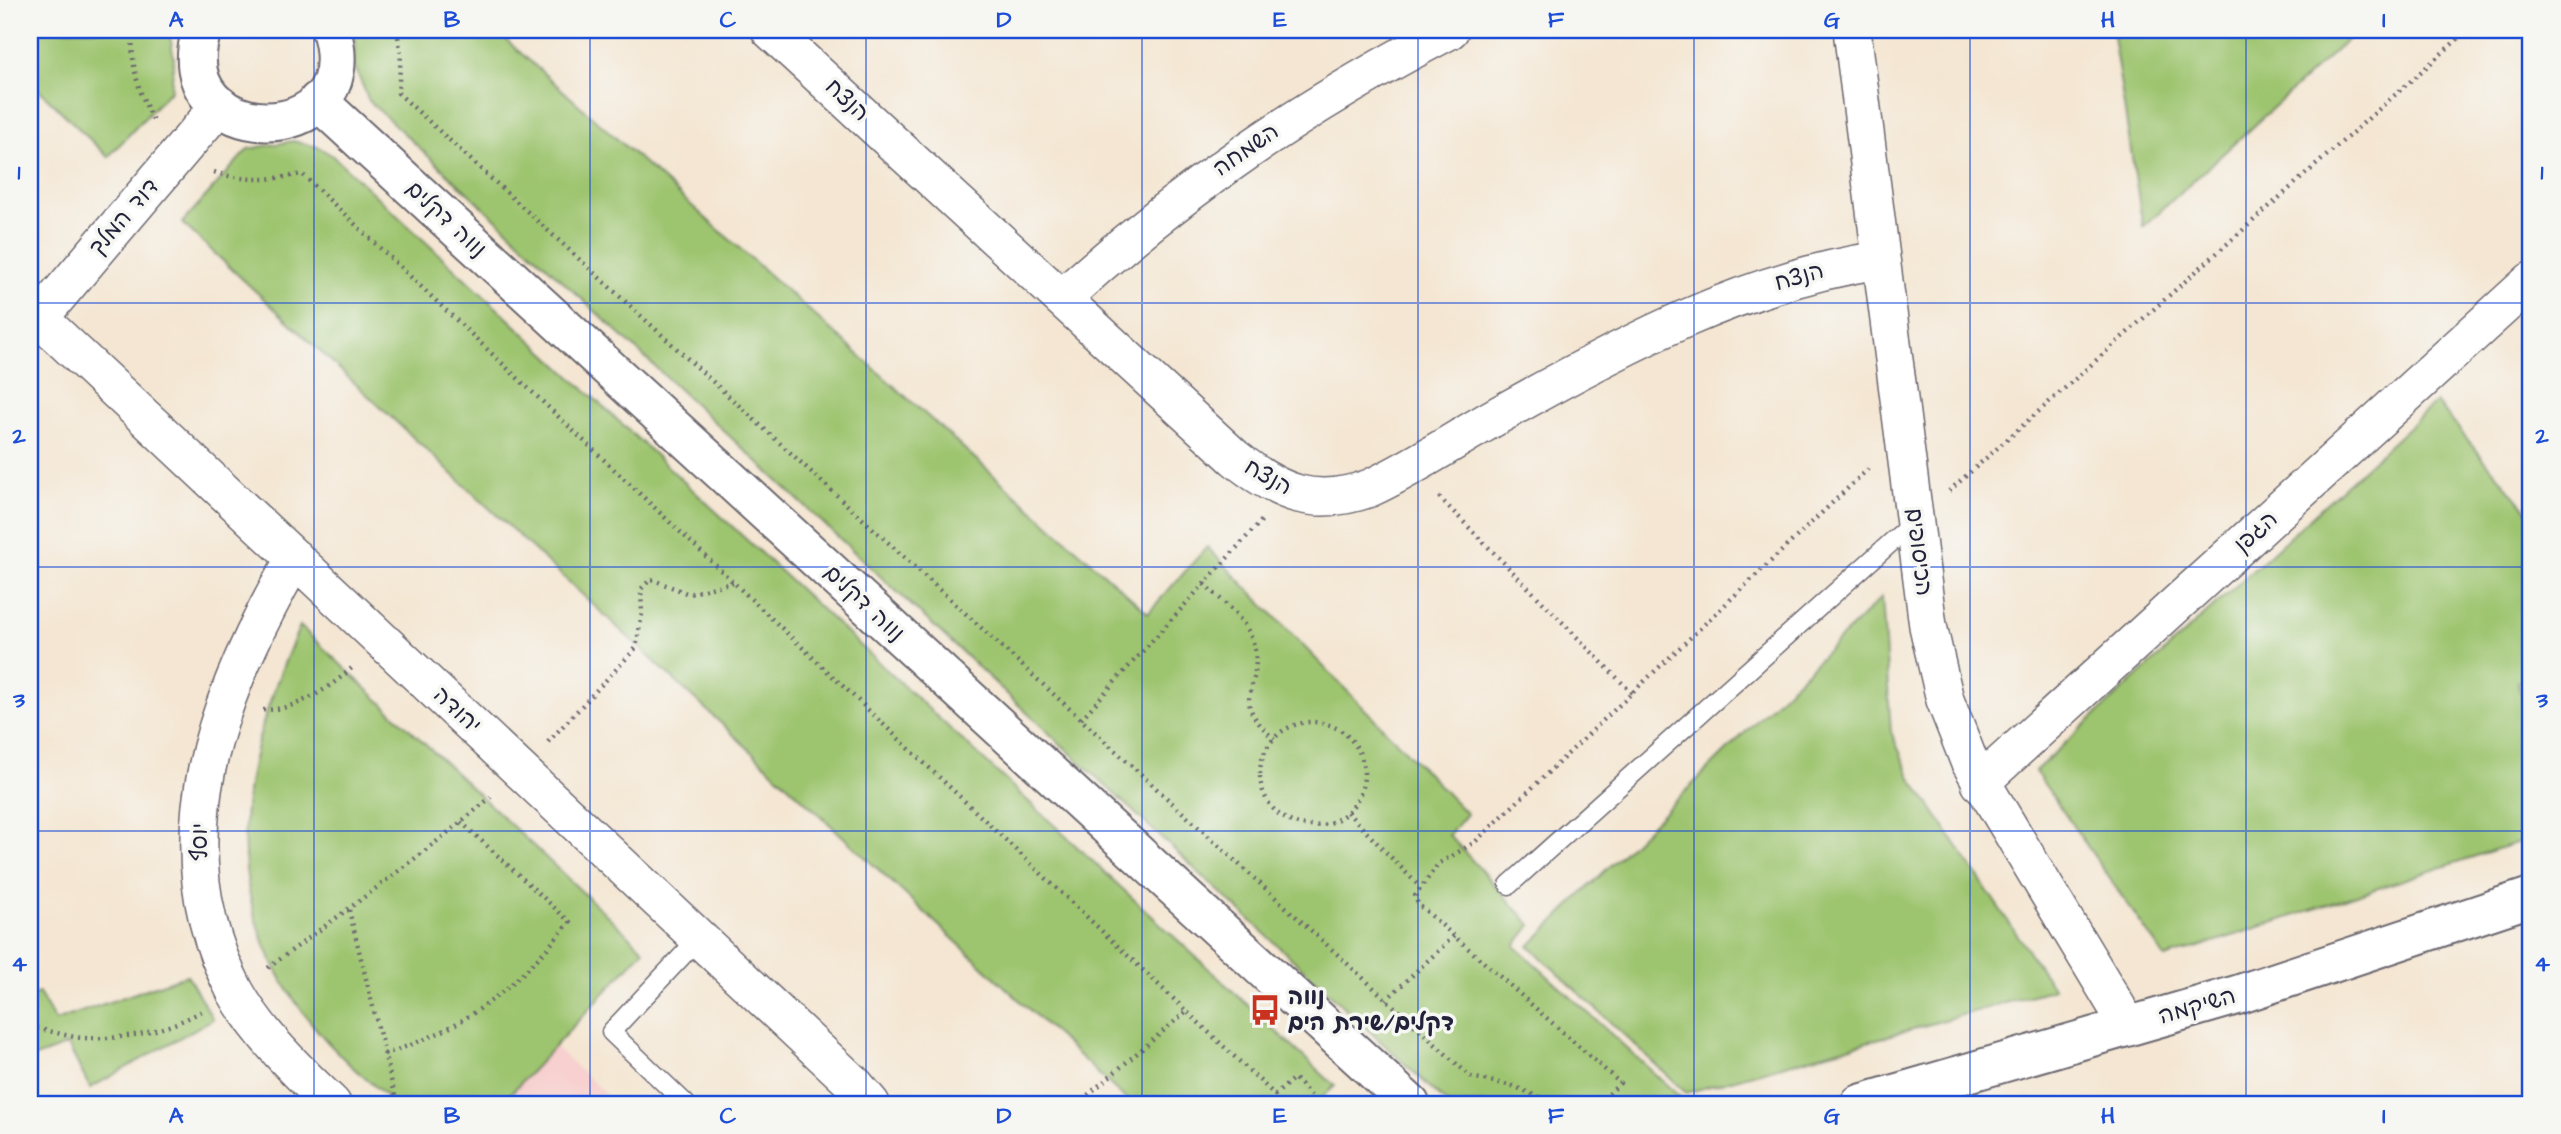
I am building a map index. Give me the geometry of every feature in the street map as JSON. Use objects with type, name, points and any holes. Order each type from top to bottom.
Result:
[{"type":"street","points":[[200,32],[198,69],[207,88],[220,105],[249,121],[271,123],[301,114],[318,101],[330,82],[335,61],[331,30]]},
{"type":"street","name":"השמחה","points":[[1062,298],[1132,234],[1290,120],[1450,30]]},
{"type":"street","name":"הכיסופים","points":[[1852,30],[1880,260],[1937,671],[1951,720],[1980,783],[2129,1027]]},
{"type":"street","name":"הנצח","points":[[794,37],[1062,298],[1235,458],[1260,477],[1288,491],[1318,498],[1352,495],[1410,467],[1611,354],[1710,308],[1801,276],[1880,260]]},
{"type":"street","name":"נווה דקלים","points":[[318,101],[1410,1104]]},
{"type":"street","name":"דוד המלך","points":[[34,324],[220,105]]},
{"type":"street","name":"הגפן","points":[[1980,783],[2531,281]]},
{"type":"street","name":"יהודה","points":[[34,324],[295,558],[855,1085],[871,1104]]},
{"type":"street","name":"יוסף","points":[[295,558],[263,612],[224,705],[204,776],[199,843],[201,883],[213,936],[236,992],[269,1038],[332,1104]]},
{"type":"street","name":"השיקמה","points":[[1860,1104],[2262,987],[2531,897]]},
{"type":"lane","points":[[1509,885],[1915,521]]},
{"type":"lane","points":[[685,1104],[611,1031],[699,938]]},
{"type":"path","points":[[133,30],[134,76],[142,99],[155,122],[180,152],[216,172],[242,179],[271,180],[302,174],[1275,1095],[1294,1078],[1319,1104]]},
{"type":"path","points":[[397,30],[401,55],[398,93],[1471,1077],[1513,1086],[1555,1104]]},
{"type":"path","points":[[1915,521],[2468,30]]},
{"type":"path","points":[[1410,467],[1633,693]]},
{"type":"path","points":[[1081,719],[1288,491]]},
{"type":"path","points":[[30,1028],[83,1038],[119,1037],[181,1022],[236,992],[349,910],[461,822],[521,770],[636,648],[642,614],[641,589],[651,579],[689,594],[733,582]]},
{"type":"path","points":[[1204,584],[1236,614],[1245,628],[1255,651],[1249,705],[1257,723],[1274,739]]},
{"type":"path","points":[[224,705],[268,710],[301,702],[334,683],[381,639]]},
{"type":"path","points":[[1309,722],[1325,724],[1347,736],[1361,755],[1364,779],[1359,795],[1346,813],[1331,822],[1308,825],[1291,821],[1277,812],[1264,792],[1261,776],[1265,753],[1274,739],[1286,729],[1309,722]]},
{"type":"path","points":[[1346,813],[1419,886]]},
{"type":"path","points":[[384,1054],[423,1042],[481,1010],[536,962],[570,922],[461,822]]},
{"type":"path","points":[[349,910],[397,1104]]},
{"type":"path","points":[[1386,1000],[1454,936]]},
{"type":"path","points":[[1077,1104],[1187,1011]]},
{"type":"shaded area","points":[[555,1047],[616,1104],[501,1104]]},
{"type":"green space","points":[[30,30],[169,30],[174,59],[171,90],[108,157],[30,81]]},
{"type":"green space","points":[[355,30],[495,30],[1148,613],[1207,547],[1467,814],[1449,835],[1531,925],[1515,946],[1681,1098],[1670,1104],[1448,1104],[369,101],[354,65]]},
{"type":"green space","points":[[2112,30],[2358,30],[2143,227]]},
{"type":"green space","points":[[293,141],[318,147],[333,156],[1335,1086],[1315,1104],[1131,1104],[182,223],[248,149]]},
{"type":"green space","points":[[2436,402],[2531,515],[2531,678],[2517,682],[2531,722],[2531,838],[2165,958],[2035,771]]},
{"type":"green space","points":[[1882,597],[1891,732],[1911,778],[2054,989],[1686,1093],[1529,946]]},
{"type":"green space","points":[[300,626],[644,950],[501,1104],[396,1104],[344,1059],[300,1009],[270,958],[252,906],[245,852],[247,798],[258,742],[276,685]]},
{"type":"green space","points":[[187,975],[213,1019],[90,1088],[68,1045],[30,1059],[30,996],[39,993],[55,1021]]},
{"type":"place","name":"נווה דקלים/שירת הים","points":[[1265,1010]]}]
